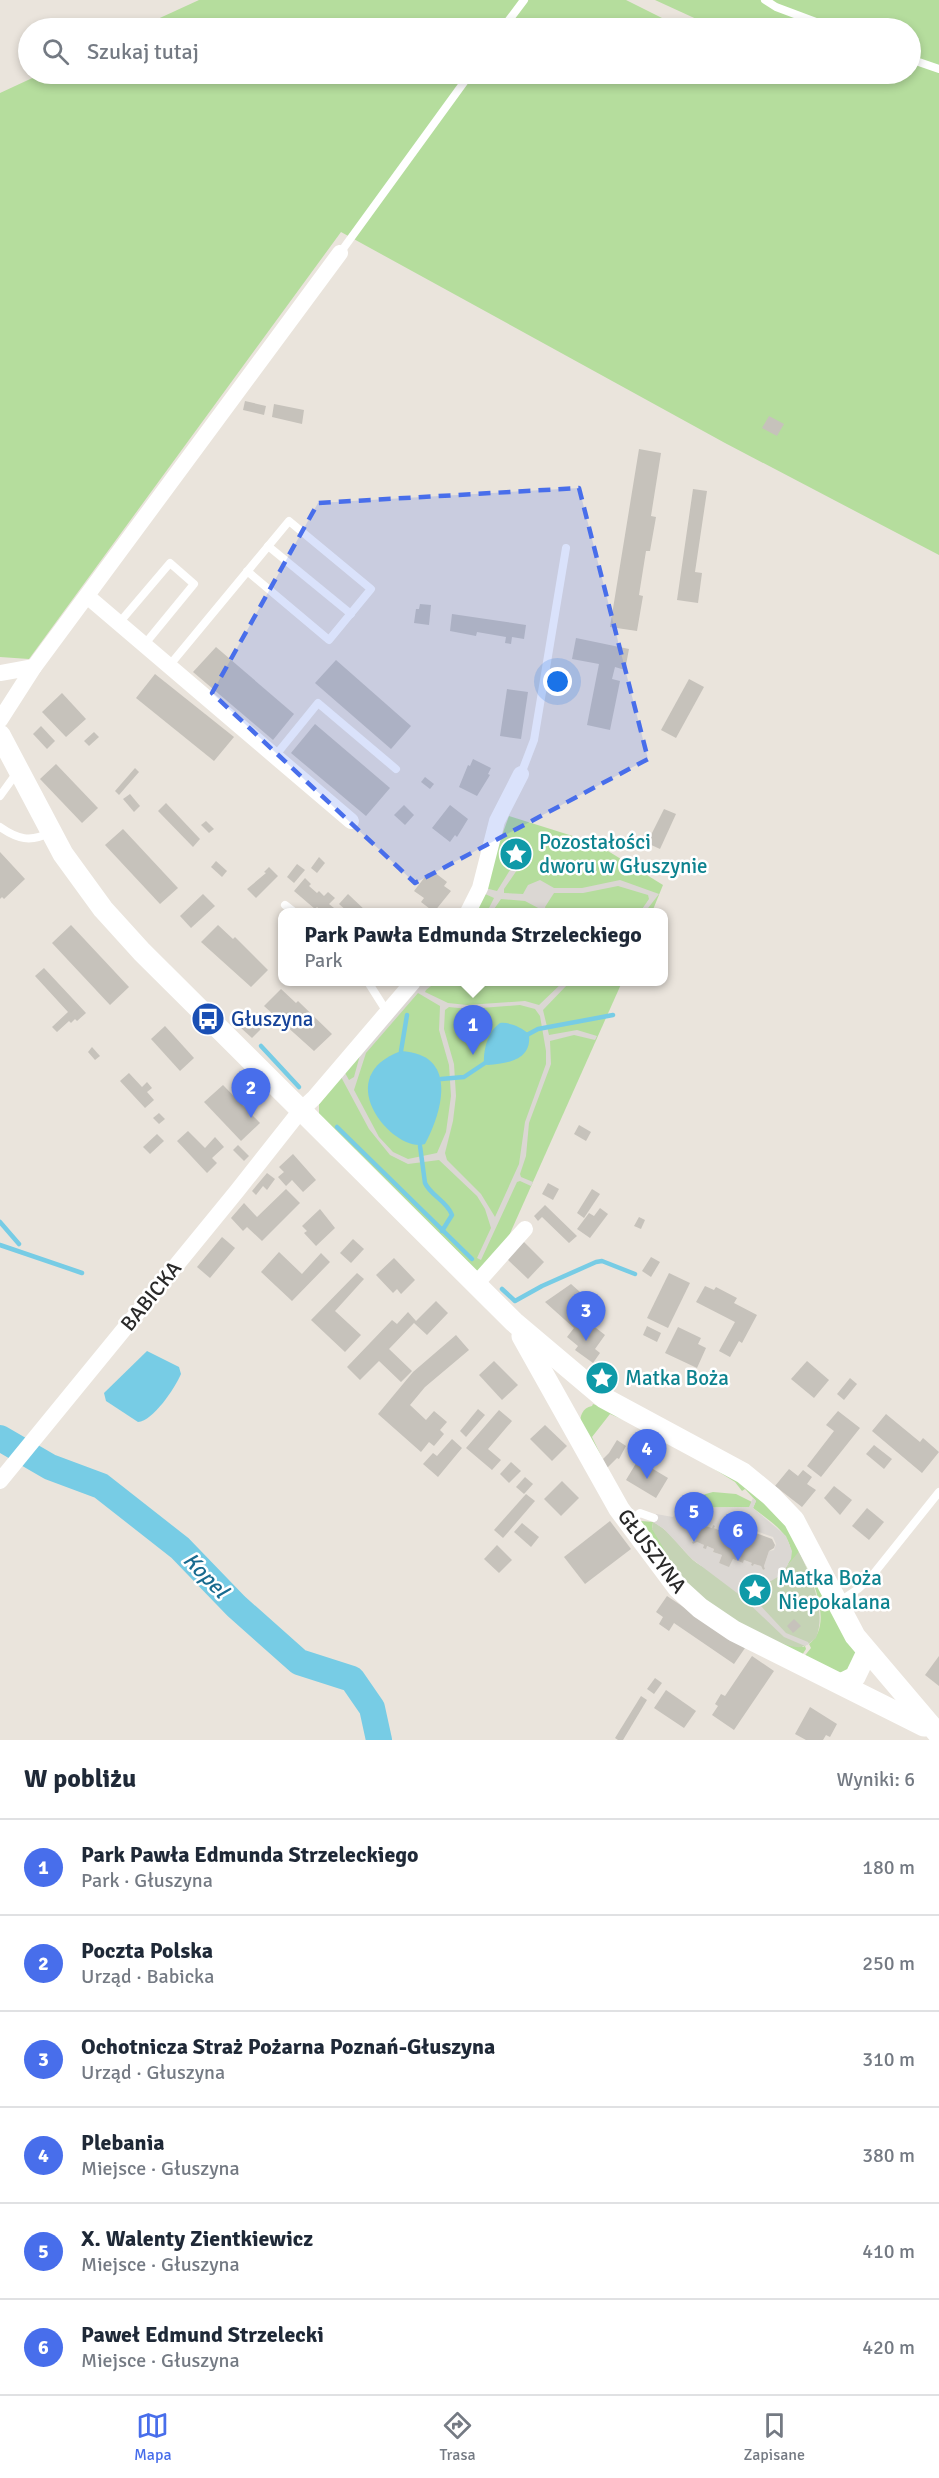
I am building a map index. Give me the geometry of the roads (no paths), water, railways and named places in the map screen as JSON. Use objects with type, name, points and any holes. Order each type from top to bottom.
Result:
[{"type":"street","points":[[0,720],[34,667],[340,253]]},
{"type":"street","points":[[87,596],[351,820]]},
{"type":"street","points":[[0,673],[34,667]]},
{"type":"street","name":"GŁUSZYNA","points":[[0,735],[50,832],[98,902],[142,952],[514,1322],[600,1395],[743,1473],[758,1484],[794,1520],[836,1603],[867,1652],[937,1733]]},
{"type":"street","points":[[470,908],[480,888],[497,821],[522,774]]},
{"type":"street","points":[[301,1110],[314,1098],[409,986]]},
{"type":"street","name":"BABICKA","points":[[0,1481],[301,1110]]},
{"type":"street","points":[[476,1284],[525,1229]]},
{"type":"street","name":"GŁUSZYNA","points":[[514,1322],[628,1521],[668,1577],[700,1608],[734,1631],[937,1733]]},
{"type":"street","points":[[569,1419],[580,1405],[600,1395]]},
{"type":"street","points":[[841,1684],[855,1677],[867,1652]]},
{"type":"lane","points":[[510,18],[524,0]]},
{"type":"lane","points":[[765,0],[776,7],[805,18]]},
{"type":"lane","points":[[921,62],[939,69]]},
{"type":"lane","points":[[340,253],[463,84]]},
{"type":"lane","points":[[169,666],[247,571],[289,521],[371,589],[329,640],[247,571]]},
{"type":"lane","points":[[268,546],[351,614]]},
{"type":"lane","points":[[522,774],[534,740],[566,548]]},
{"type":"lane","points":[[119,623],[170,563],[194,584],[144,645]]},
{"type":"lane","points":[[275,756],[318,703],[396,769]]},
{"type":"lane","points":[[0,795],[18,771]]},
{"type":"lane","points":[[0,827],[26,839],[38,839],[50,832]]},
{"type":"lane","points":[[285,905],[289,908]]},
{"type":"lane","points":[[371,986],[387,1012]]},
{"type":"lane","points":[[836,1603],[858,1589],[871,1577],[939,1492]]},
{"type":"lane","points":[[628,1521],[640,1513],[654,1518]]},
{"type":"water","points":[[500,1023],[508,1023],[529,1034],[527,1050],[517,1059],[503,1063],[484,1064],[487,1041],[492,1031]]},
{"type":"water","points":[[401,1051],[419,1054],[431,1062],[438,1072],[441,1100],[425,1144],[413,1144],[399,1138],[385,1127],[374,1112],[368,1095],[369,1078],[380,1063]]},
{"type":"water","points":[[147,1351],[179,1367],[181,1374],[157,1410],[138,1422],[106,1401],[104,1393]]},
{"type":"waterway","points":[[401,1051],[407,1015]]},
{"type":"waterway","points":[[525,1036],[538,1029],[613,1015]]},
{"type":"waterway","points":[[261,1046],[299,1087]]},
{"type":"waterway","points":[[441,1079],[464,1077],[488,1061]]},
{"type":"waterway","points":[[337,1127],[472,1259]]},
{"type":"waterway","points":[[420,1146],[425,1183],[431,1192],[447,1206],[452,1215],[442,1231]]},
{"type":"waterway","points":[[0,1222],[19,1244]]},
{"type":"waterway","points":[[0,1245],[82,1273]]},
{"type":"waterway","points":[[502,1289],[515,1301],[542,1286],[602,1261],[635,1274]]},
{"type":"waterway","name":"Kopel","points":[[0,1438],[50,1467],[101,1486],[180,1548],[236,1606],[299,1662],[352,1679],[372,1708],[379,1740]]},
{"type":"place","name":"Pozostałości dworu w Głuszynie","points":[[516,854]]},
{"type":"place","name":"Głuszyna","points":[[208,1019]]},
{"type":"place","name":"Park Pawła Edmunda Strzeleckiego","points":[[473,1055]]},
{"type":"place","name":"Poczta Polska","points":[[251,1118]]},
{"type":"place","name":"Ochotnicza Straż Pożarna Poznań-Głuszyna","points":[[586,1341]]},
{"type":"place","name":"Matka Boża","points":[[602,1378]]},
{"type":"place","name":"Plebania","points":[[647,1479]]},
{"type":"place","name":"X. Walenty Zientkiewicz","points":[[694,1542]]},
{"type":"place","name":"Paweł Edmund Strzelecki","points":[[738,1561]]},
{"type":"place","name":"Matka Boża Niepokalana","points":[[755,1590]]}]
